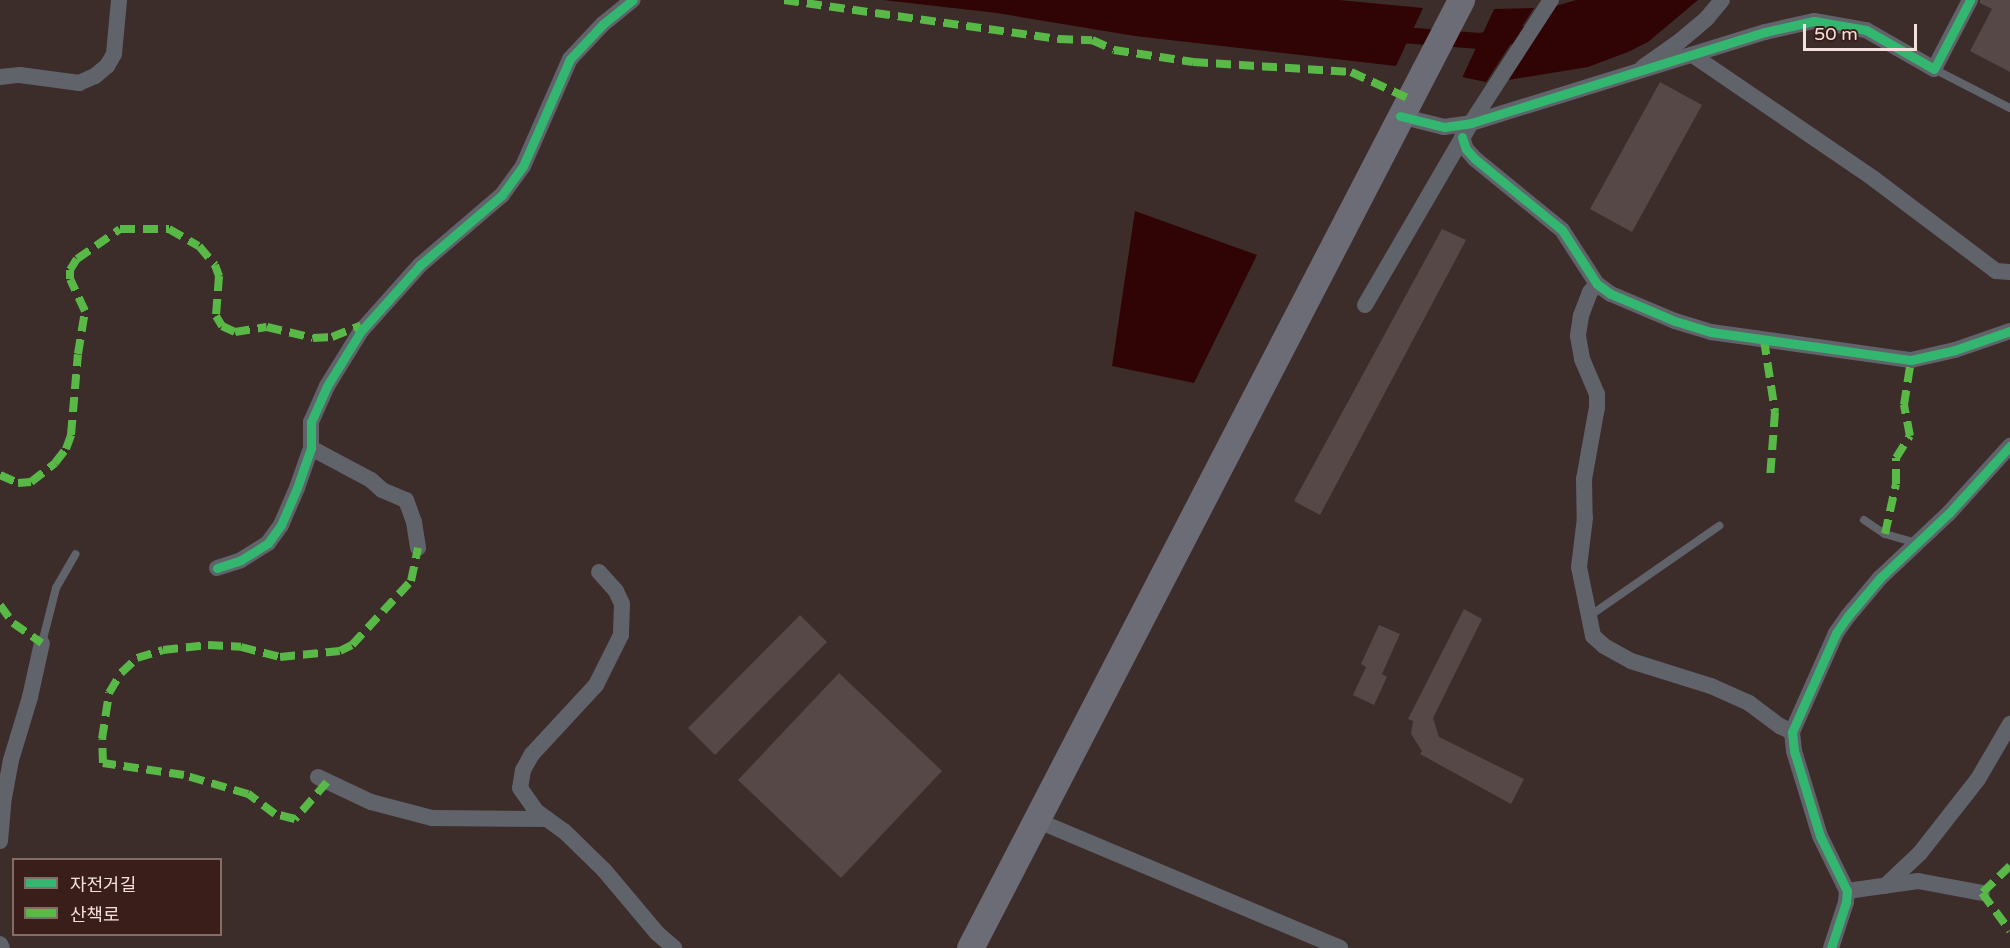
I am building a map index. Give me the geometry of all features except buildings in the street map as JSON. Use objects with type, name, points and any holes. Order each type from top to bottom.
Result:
[{"type":"main road","points":[[970,948],[1461,0]]},
{"type":"street","points":[[0,77],[20,75],[79,83],[95,76],[107,66],[114,54],[119,0]]},
{"type":"street","points":[[217,568],[241,560],[268,543],[281,525],[311,448],[311,422],[327,386],[361,331],[420,265],[502,195],[523,166],[570,59],[603,24],[633,0]]},
{"type":"street","points":[[1365,305],[1466,130],[1551,0]]},
{"type":"street","points":[[1633,74],[1707,18],[1722,0]]},
{"type":"street","points":[[1405,108],[1444,127],[1466,130],[1785,26],[1814,21],[1866,30],[1935,69],[1970,0]]},
{"type":"street","points":[[1694,56],[1854,166],[1996,271],[2010,272]]},
{"type":"street","points":[[1466,130],[1466,149],[1475,159],[1562,230],[1597,284],[1611,294],[1675,321],[1712,332],[1911,360],[1931,357],[2010,331]]},
{"type":"street","points":[[1597,284],[1590,292],[1581,316],[1578,336],[1582,359],[1597,394],[1597,407],[1584,479],[1585,518],[1579,567],[1593,636],[1616,654],[1749,703],[1792,732]]},
{"type":"street","points":[[1831,948],[1846,902],[1847,891],[1820,836],[1794,751],[1792,732],[1836,633],[1863,596],[1948,513],[2010,446]]},
{"type":"street","points":[[311,448],[371,480],[382,490],[406,500],[414,522],[418,548]]},
{"type":"street","points":[[599,572],[616,591],[622,604],[621,635],[596,685],[532,754],[523,770],[520,788],[536,811],[604,870],[657,933],[674,948]]},
{"type":"street","points":[[0,841],[3,803],[11,760],[30,697],[42,643]]},
{"type":"street","points":[[1885,886],[1920,853],[1978,779],[2010,724]]},
{"type":"street","points":[[318,777],[371,802],[432,818],[547,819]]},
{"type":"street","points":[[1036,820],[1340,948]]},
{"type":"street","points":[[1847,891],[1918,881],[1982,893]]},
{"type":"lane","points":[[1935,69],[2010,108]]},
{"type":"lane","points":[[1864,520],[1885,534],[1917,543]]},
{"type":"lane","points":[[1588,618],[1719,526]]},
{"type":"lane","points":[[42,643],[56,588],[76,554]]},
{"type":"shaded area","points":[[883,0],[1339,0],[1423,8],[1396,66],[1135,36],[997,13]]},
{"type":"shaded area","points":[[1576,0],[1698,0],[1648,42],[1628,52],[1588,67],[1508,80],[1556,6]]},
{"type":"shaded area","points":[[1534,8],[1486,82],[1462,77],[1494,9]]},
{"type":"shaded area","points":[[1135,211],[1257,255],[1194,383],[1112,366]]},
{"type":"pier","points":[[1495,6],[1461,80],[1460,76],[1491,8]]},
{"type":"waterway","points":[[1389,34],[1480,41],[1539,32]]},
{"type":"marked path","points":[[784,0],[1058,39],[1092,40],[1114,50],[1193,62],[1351,72],[1410,99]]},
{"type":"marked path","points":[[0,475],[18,483],[31,482],[55,463],[66,449],[71,435],[78,354],[85,311],[70,279],[70,270],[77,259],[120,229],[169,229],[199,246],[215,265],[219,276],[216,316],[222,326],[235,332],[267,327],[313,338],[332,337],[361,325]]},
{"type":"marked path","points":[[1764,340],[1775,412],[1770,478]]},
{"type":"marked path","points":[[1885,534],[1896,484],[1896,458],[1910,436],[1904,405],[1911,360]]},
{"type":"marked path","points":[[327,782],[295,819],[275,814],[248,794],[184,775],[103,763],[102,739],[109,693],[121,673],[137,658],[163,650],[208,645],[241,647],[280,657],[340,651],[352,645],[411,581],[418,548]]},
{"type":"marked path","points":[[0,605],[13,623],[42,643]]},
{"type":"marked path","points":[[2010,866],[1982,893],[2010,931]]},
{"type":"cycle path","points":[[217,568],[241,560],[268,543],[281,525],[297,488],[311,448],[311,422],[327,386],[361,331],[420,265],[502,195],[523,166],[570,59],[603,24],[633,0]]},
{"type":"cycle path","points":[[1400,116],[1444,127],[1471,123],[1765,32],[1814,21],[1866,30],[1934,69],[1970,0]]},
{"type":"cycle path","points":[[1462,137],[1466,149],[1475,159],[1562,230],[1597,284],[1611,294],[1675,321],[1711,332],[1911,360],[1955,350],[2010,331]]},
{"type":"cycle path","points":[[1831,948],[1846,902],[1847,891],[1820,836],[1794,751],[1792,732],[1836,633],[1848,616],[1880,578],[1949,513],[2010,446]]}]
